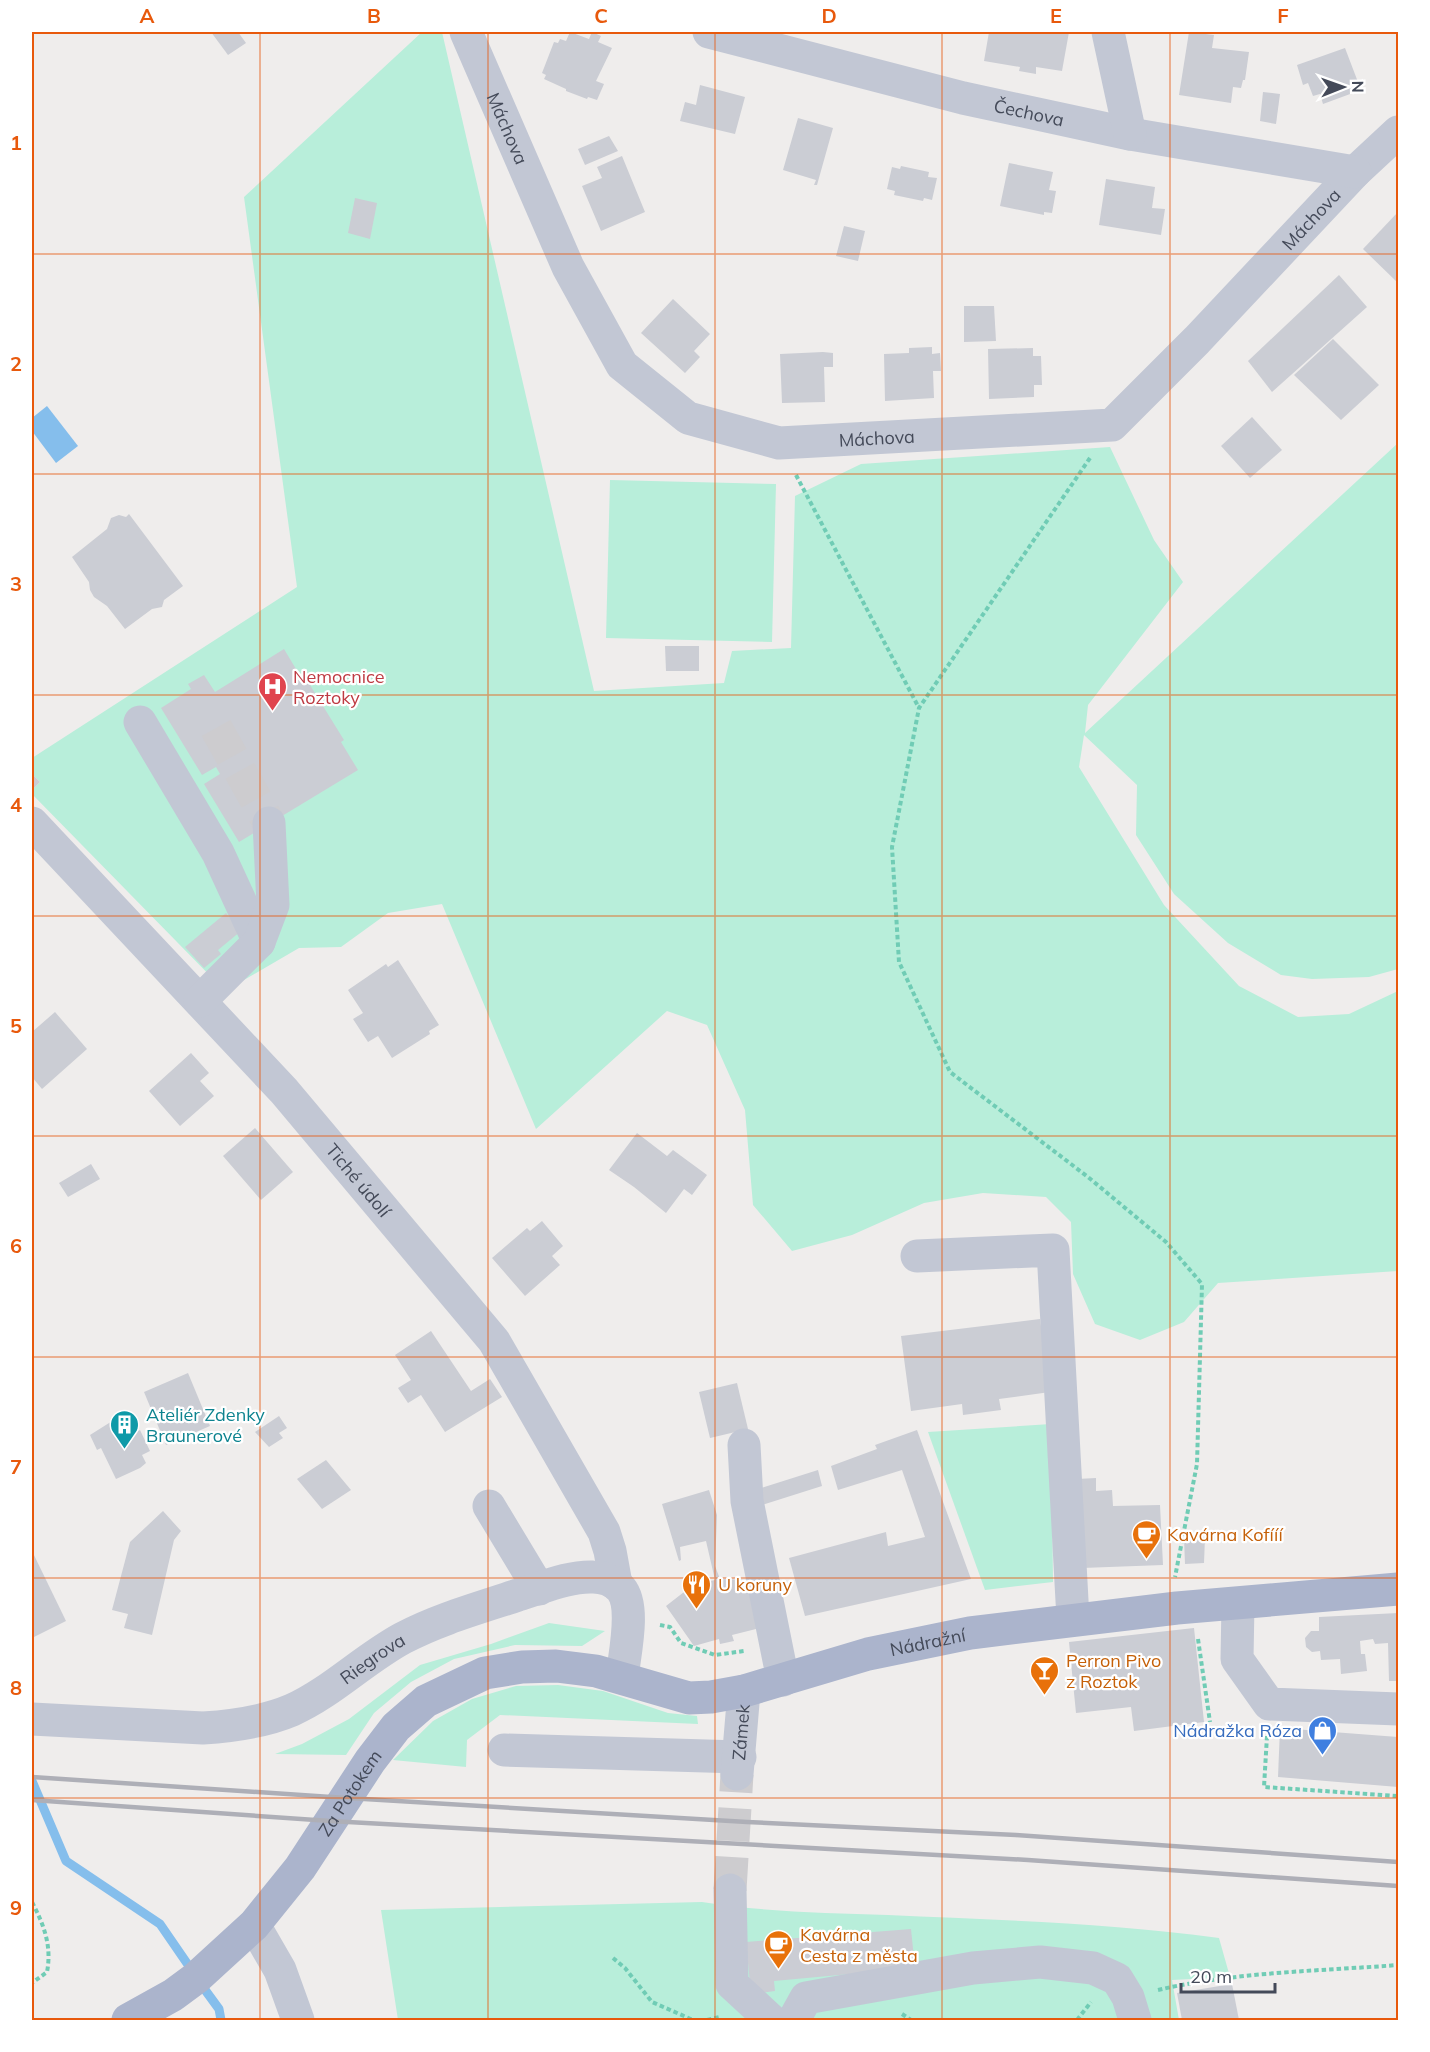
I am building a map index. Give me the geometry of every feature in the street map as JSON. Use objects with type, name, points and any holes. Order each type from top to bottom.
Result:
[{"type":"main road","name":"Nádražní","points":[[622,1678],[689,1698],[711,1697],[744,1691],[868,1654],[970,1633],[1177,1608],[1398,1589]]},
{"type":"main road","name":"Za Potokem","points":[[128,2020],[173,1995],[229,1949],[254,1925],[300,1868],[396,1726],[426,1701],[485,1673],[522,1667],[556,1666],[596,1671],[622,1678]]},
{"type":"street","name":"Máchova","points":[[466,32],[568,267],[622,365],[688,418],[779,443],[1112,425],[1197,340],[1355,172],[1398,132]]},
{"type":"street","name":"Čechova","points":[[709,32],[963,98],[1130,134],[1355,172]]},
{"type":"street","points":[[1108,32],[1130,134]]},
{"type":"street","points":[[140,722],[218,853],[259,942]]},
{"type":"street","name":"Tiché údolí","points":[[32,822],[284,1091],[494,1341],[604,1532],[616,1584]]},
{"type":"street","points":[[200,1000],[259,942],[273,905],[269,824]]},
{"type":"street","points":[[917,1256],[1053,1250],[1073,1619]]},
{"type":"street","points":[[744,1445],[747,1501],[783,1680]]},
{"type":"street","points":[[489,1506],[539,1589]]},
{"type":"street","name":"Riegrova","points":[[32,1719],[221,1727],[257,1721],[347,1690],[392,1644],[421,1629],[565,1581],[601,1577],[616,1584]]},
{"type":"street","points":[[616,1584],[626,1597],[629,1614],[622,1678]]},
{"type":"street","points":[[1238,1604],[1237,1659],[1269,1704],[1398,1709]]},
{"type":"street","name":"Zámek","points":[[504,1750],[739,1765],[744,1691]]},
{"type":"street","points":[[730,1890],[732,1984],[771,2020]]},
{"type":"street","points":[[254,1925],[280,1970],[298,2020]]},
{"type":"street","points":[[797,2020],[796,2016],[806,1998],[973,1968],[1040,1962],[1093,1968],[1117,1979],[1132,2009]]},
{"type":"path","points":[[1112,425],[919,708],[892,847],[899,962],[950,1072],[1088,1177],[1166,1242],[1202,1284],[1197,1464],[1174,1579]]},
{"type":"path","points":[[779,443],[919,708]]},
{"type":"path","points":[[650,1623],[670,1627],[681,1643],[715,1655],[776,1647]]},
{"type":"path","points":[[1269,1704],[1264,1787],[1398,1796]]},
{"type":"path","points":[[32,1902],[44,1925],[50,1957],[46,1972],[32,1983]]},
{"type":"path","points":[[613,1958],[625,1968],[652,2002],[693,2020]]},
{"type":"path","points":[[1132,2009],[1184,1984],[1398,1965]]},
{"type":"green space","points":[[422,32],[442,32],[594,691],[724,683],[732,651],[791,648],[795,496],[861,464],[1110,447],[1154,540],[1183,582],[1088,705],[1085,733],[1398,443],[1398,969],[1369,977],[1312,979],[1281,975],[1228,943],[1174,894],[1136,835],[1137,785],[1084,735],[1079,767],[1164,905],[1239,986],[1298,1017],[1349,1014],[1398,991],[1398,1271],[1218,1283],[1184,1322],[1140,1340],[1095,1324],[1073,1274],[1071,1222],[1046,1197],[983,1193],[924,1203],[852,1235],[792,1251],[753,1205],[745,1110],[707,1025],[667,1011],[536,1129],[442,904],[388,913],[341,947],[299,948],[225,991],[32,794],[32,790],[40,782],[32,774],[32,758],[297,587],[244,197]]},
{"type":"green space","points":[[610,480],[776,484],[772,642],[606,638]]},
{"type":"green space","points":[[1051,1424],[1053,1582],[985,1590],[928,1432]]},
{"type":"green space","points":[[549,1623],[605,1631],[582,1646],[515,1645],[454,1659],[411,1682],[374,1713],[346,1755],[275,1754],[302,1744],[349,1719],[420,1665],[491,1644]]},
{"type":"green space","points":[[558,1685],[603,1691],[668,1713],[697,1716],[698,1724],[500,1715],[467,1740],[466,1767],[393,1760],[433,1721],[472,1699],[516,1686]]},
{"type":"green space","points":[[702,1902],[795,1912],[1095,1925],[1219,1938],[1230,1977],[1172,1980],[1179,2020],[398,2020],[381,1910]]},
{"type":"water","points":[[47,406],[78,446],[56,463],[32,431],[32,418]]},
{"type":"building","points":[[211,32],[238,32],[246,43],[228,55]]},
{"type":"building","points":[[570,32],[589,39],[592,32],[601,36],[598,42],[612,48],[596,81],[604,84],[597,100],[588,97],[587,99],[566,91],[544,79],[546,75],[542,73],[554,42],[558,43],[560,39],[566,41]]},
{"type":"building","points":[[989,32],[1069,32],[1062,71],[1036,67],[1036,74],[1019,71],[1020,67],[984,61]]},
{"type":"building","points":[[1189,32],[1214,35],[1212,48],[1249,52],[1245,80],[1241,88],[1233,87],[1231,103],[1179,95]]},
{"type":"building","points":[[1345,48],[1361,90],[1323,104],[1320,94],[1313,96],[1308,83],[1303,85],[1297,65]]},
{"type":"building","points":[[700,85],[745,97],[735,134],[680,121],[685,102],[696,105]]},
{"type":"building","points":[[1263,92],[1280,94],[1276,124],[1260,121]]},
{"type":"building","points":[[798,118],[833,128],[817,185],[814,185],[816,180],[783,170]]},
{"type":"building","points":[[609,136],[618,151],[585,165],[578,149]]},
{"type":"building","points":[[622,156],[645,212],[601,231],[582,186],[602,178],[597,167]]},
{"type":"building","points":[[1009,163],[1053,172],[1049,190],[1056,191],[1052,213],[1044,212],[1044,215],[1000,206]]},
{"type":"building","points":[[901,166],[929,172],[928,177],[937,178],[932,200],[924,198],[923,201],[894,195],[895,191],[887,189],[892,167],[900,169]]},
{"type":"building","points":[[1106,179],[1155,187],[1152,208],[1165,209],[1161,235],[1099,225]]},
{"type":"building","points":[[355,198],[377,203],[370,239],[348,233]]},
{"type":"building","points":[[1398,212],[1398,283],[1363,249]]},
{"type":"building","points":[[844,226],[865,231],[858,261],[836,256]]},
{"type":"building","points":[[1339,275],[1367,307],[1272,392],[1248,361]]},
{"type":"building","points":[[673,299],[710,334],[694,351],[700,357],[685,373],[641,333]]},
{"type":"building","points":[[964,306],[994,306],[996,341],[964,342]]},
{"type":"building","points":[[1333,339],[1379,385],[1341,420],[1294,375]]},
{"type":"building","points":[[932,347],[932,354],[940,353],[941,371],[933,371],[934,398],[885,401],[884,354],[909,353],[909,348]]},
{"type":"building","points":[[1033,348],[1033,356],[1041,356],[1042,385],[1034,385],[1034,397],[989,399],[988,349]]},
{"type":"building","points":[[833,353],[833,367],[824,367],[825,402],[782,403],[780,354]]},
{"type":"building","points":[[1252,417],[1282,450],[1250,478],[1221,446]]},
{"type":"building","points":[[129,514],[183,586],[164,600],[162,607],[152,609],[125,629],[107,606],[94,597],[89,582],[72,557],[107,529],[111,518],[119,515],[126,517]]},
{"type":"building","points":[[665,646],[699,646],[699,671],[666,671]]},
{"type":"building","points":[[284,649],[302,679],[305,677],[344,740],[341,742],[358,770],[239,842],[204,784],[220,774],[216,767],[202,775],[161,708],[191,689],[188,684],[204,675],[215,692]]},
{"type":"building","points":[[32,774],[40,782],[32,790]]},
{"type":"building","points":[[226,913],[241,931],[218,950],[221,954],[204,968],[185,947]]},
{"type":"building","points":[[398,960],[439,1025],[429,1031],[430,1034],[392,1058],[378,1036],[368,1042],[353,1019],[363,1013],[348,990],[386,964],[388,967]]},
{"type":"building","points":[[55,1012],[87,1049],[42,1089],[32,1077],[32,1032]]},
{"type":"building","points":[[191,1053],[209,1073],[200,1081],[214,1096],[180,1126],[149,1091]]},
{"type":"building","points":[[255,1128],[293,1172],[261,1200],[223,1156]]},
{"type":"building","points":[[637,1133],[667,1156],[673,1150],[707,1175],[692,1195],[684,1189],[666,1213],[609,1170]]},
{"type":"building","points":[[91,1164],[100,1179],[68,1197],[59,1183]]},
{"type":"building","points":[[542,1221],[563,1246],[552,1256],[560,1265],[525,1296],[492,1258],[527,1228],[530,1231]]},
{"type":"building","points":[[1040,1319],[1050,1392],[999,1399],[1001,1410],[963,1415],[962,1404],[911,1411],[901,1336]]},
{"type":"building","points":[[431,1331],[471,1391],[490,1379],[502,1397],[445,1432],[421,1395],[408,1403],[398,1388],[411,1380],[395,1355]]},
{"type":"building","points":[[188,1373],[210,1426],[166,1445],[144,1392]]},
{"type":"building","points":[[737,1383],[748,1429],[710,1438],[699,1392]]},
{"type":"building","points":[[279,1416],[287,1428],[279,1433],[283,1438],[269,1447],[255,1432]]},
{"type":"building","name":"Ateliér Zdenky Braunerové","points":[[117,1418],[118,1421],[124,1418],[132,1434],[140,1430],[150,1451],[142,1455],[146,1463],[140,1468],[116,1479],[101,1448],[97,1450],[90,1435]]},
{"type":"building","points":[[917,1430],[971,1579],[805,1616],[789,1558],[886,1532],[888,1546],[925,1537],[902,1470],[838,1490],[831,1466],[877,1449],[875,1445]]},
{"type":"building","points":[[326,1460],[351,1490],[322,1509],[297,1479]]},
{"type":"building","points":[[818,1470],[822,1486],[762,1505],[758,1489]]},
{"type":"building","points":[[1096,1478],[1096,1491],[1112,1490],[1113,1506],[1160,1505],[1163,1565],[1082,1568],[1077,1479]]},
{"type":"building","points":[[709,1490],[717,1515],[715,1566],[720,1579],[758,1580],[756,1629],[732,1635],[734,1641],[720,1644],[719,1639],[694,1646],[666,1606],[693,1585],[715,1580],[706,1541],[680,1547],[681,1560],[679,1561],[662,1504]]},
{"type":"building","points":[[163,1511],[181,1531],[174,1540],[152,1635],[124,1628],[128,1614],[112,1610],[130,1542]]},
{"type":"building","points":[[1205,1537],[1204,1563],[1185,1564],[1184,1538]]},
{"type":"building","points":[[32,1551],[66,1621],[32,1638]]},
{"type":"building","points":[[1398,1613],[1398,1681],[1389,1681],[1388,1643],[1375,1644],[1373,1639],[1360,1641],[1361,1654],[1365,1654],[1367,1671],[1341,1674],[1340,1659],[1321,1660],[1320,1651],[1312,1652],[1306,1647],[1305,1638],[1311,1631],[1319,1631],[1319,1617]]},
{"type":"building","points":[[1194,1628],[1204,1722],[1134,1731],[1131,1707],[1076,1713],[1069,1642]]},
{"type":"building","points":[[1280,1728],[1398,1737],[1398,1787],[1278,1777]]},
{"type":"building","points":[[911,1929],[915,1968],[774,1981],[775,1991],[751,1994],[746,1942]]},
{"type":"building","points":[[1232,1984],[1239,2020],[1182,2020],[1177,1993]]},
{"type":"waterway","points":[[32,1781],[66,1861],[160,1924],[193,1972]]},
{"type":"waterway","points":[[200,1983],[219,2009],[221,2020]]},
{"type":"tunnel","points":[[216,728],[269,823]]},
{"type":"tunnel","points":[[730,1890],[737,1774]]},
{"type":"railway","points":[[32,1777],[747,1822],[1016,1835],[1398,1862]]},
{"type":"railway","points":[[32,1800],[330,1821],[1028,1860],[1398,1886]]},
{"type":"place","name":"Nemocnice Roztoky","points":[[272,712]]},
{"type":"place","name":"Ateliér Zdenky Braunerové","points":[[125,1450]]},
{"type":"place","name":"Kavárna Kofííí","points":[[1146,1560]]},
{"type":"place","name":"U koruny","points":[[697,1610]]},
{"type":"place","name":"Perron Pivo z Roztok","points":[[1045,1696]]},
{"type":"place","name":"Nádražka Róza","points":[[1323,1756]]},
{"type":"place","name":"Kavárna Cesta z města","points":[[779,1970]]}]
